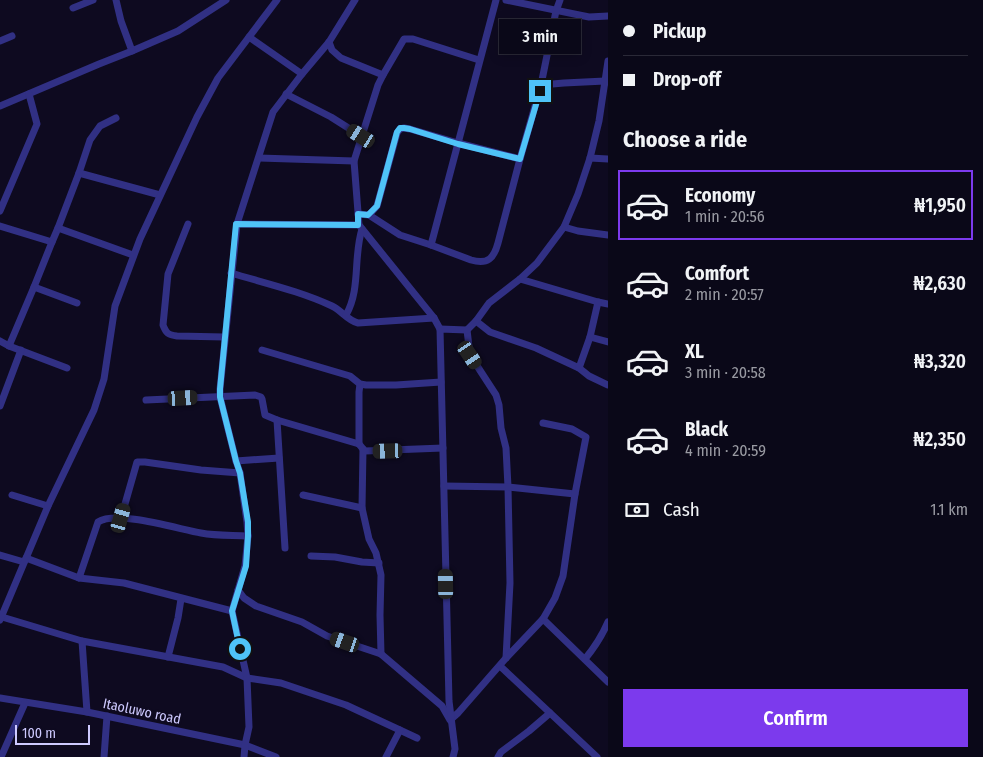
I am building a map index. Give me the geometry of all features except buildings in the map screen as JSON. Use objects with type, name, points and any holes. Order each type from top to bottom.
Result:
[{"type":"street","points":[[73,8],[93,0]]},
{"type":"street","points":[[116,0],[121,21],[132,51]]},
{"type":"street","points":[[0,106],[178,31],[226,0]]},
{"type":"street","points":[[277,0],[218,78],[197,117],[133,255],[115,306],[104,379],[96,402],[48,506],[1,618],[82,641],[223,667],[247,678],[282,683],[346,705],[417,738]]},
{"type":"street","points":[[244,757],[249,727],[247,678],[232,611],[246,566],[248,522],[240,473],[220,397],[224,337],[236,224],[273,112],[329,42],[355,0]]},
{"type":"street","points":[[431,245],[496,0]]},
{"type":"street","points":[[506,0],[589,17],[608,16]]},
{"type":"street","points":[[358,214],[368,215],[400,236],[478,262],[485,262],[491,258],[496,252],[541,85],[556,11],[560,0]]},
{"type":"street","points":[[0,41],[12,36]]},
{"type":"street","points":[[249,37],[302,74]]},
{"type":"street","points":[[346,315],[350,308],[355,285],[360,227],[354,161],[383,75],[404,40],[413,40],[479,60]]},
{"type":"street","points":[[329,42],[332,50],[341,58],[383,75]]},
{"type":"street","points":[[506,658],[510,583],[506,448],[501,428],[498,400],[470,355],[468,330],[489,304],[537,263],[564,227],[578,194],[600,121],[608,61]]},
{"type":"street","points":[[541,85],[606,82]]},
{"type":"street","points":[[0,211],[2,201],[37,124],[29,94]]},
{"type":"street","points":[[286,94],[361,136]]},
{"type":"street","points":[[9,346],[58,228],[90,140],[100,126],[116,118]]},
{"type":"street","points":[[368,215],[377,206],[397,132],[400,128],[410,129],[458,144],[520,159]]},
{"type":"street","points":[[259,158],[354,161]]},
{"type":"street","points":[[590,158],[608,159]]},
{"type":"street","points":[[79,172],[160,195]]},
{"type":"street","points":[[188,224],[168,274],[164,325],[166,332],[170,336],[224,337]]},
{"type":"street","points":[[236,224],[360,227],[434,318],[440,330],[449,701],[455,749],[453,757]]},
{"type":"street","points":[[0,226],[52,242]]},
{"type":"street","points":[[564,227],[608,235]]},
{"type":"street","points":[[58,228],[133,255]]},
{"type":"street","points":[[231,274],[333,306],[352,322],[434,318]]},
{"type":"street","points":[[520,279],[608,304]]},
{"type":"street","points":[[34,287],[77,303]]},
{"type":"street","points":[[579,368],[590,337],[598,302]]},
{"type":"street","points":[[476,321],[490,332],[536,348],[579,368],[588,376],[608,385]]},
{"type":"street","points":[[440,330],[468,330]]},
{"type":"street","points":[[590,337],[608,342]]},
{"type":"street","points":[[0,341],[67,368]]},
{"type":"street","points":[[0,406],[20,350]]},
{"type":"street","points":[[262,350],[350,376],[360,384],[396,385],[441,382]]},
{"type":"street","points":[[360,384],[362,508],[369,539],[376,553],[381,575],[381,654]]},
{"type":"street","points":[[146,400],[258,395],[262,399],[265,415],[360,447],[369,452],[443,448]]},
{"type":"street","points":[[278,420],[285,548]]},
{"type":"street","points":[[450,720],[543,619],[555,598],[563,576],[575,494],[586,437],[572,429],[543,423]]},
{"type":"street","points":[[236,461],[279,458]]},
{"type":"street","points":[[121,518],[137,462],[240,473]]},
{"type":"street","points":[[444,486],[508,487],[575,494]]},
{"type":"street","points":[[12,495],[48,506]]},
{"type":"street","points":[[303,496],[362,508]]},
{"type":"street","points":[[80,578],[98,522],[101,520],[121,518],[203,534],[248,536]]},
{"type":"street","points":[[0,555],[25,560],[80,578],[124,583],[232,611]]},
{"type":"street","points":[[311,556],[379,563]]},
{"type":"street","points":[[238,590],[244,598],[256,606],[302,622],[326,636],[381,654],[442,706],[450,720]]},
{"type":"street","points":[[168,657],[181,599]]},
{"type":"street","points":[[543,619],[608,682]]},
{"type":"street","points":[[584,659],[594,648],[608,622]]},
{"type":"street","points":[[82,641],[87,712]]},
{"type":"street","points":[[500,666],[597,757]]},
{"type":"street","name":"Itaoluwo road","points":[[0,698],[87,712],[245,745],[276,757]]},
{"type":"street","points":[[1,757],[25,703]]},
{"type":"street","points":[[498,757],[501,752],[550,713]]},
{"type":"street","points":[[104,757],[107,716]]},
{"type":"street","points":[[386,757],[400,730]]},
{"type":"route","points":[[240,649],[232,611],[246,566],[248,522],[240,473],[220,397],[224,337],[236,224],[358,225],[358,214],[368,215],[377,206],[397,132],[400,128],[410,129],[458,144],[520,159],[540,91]]}]
